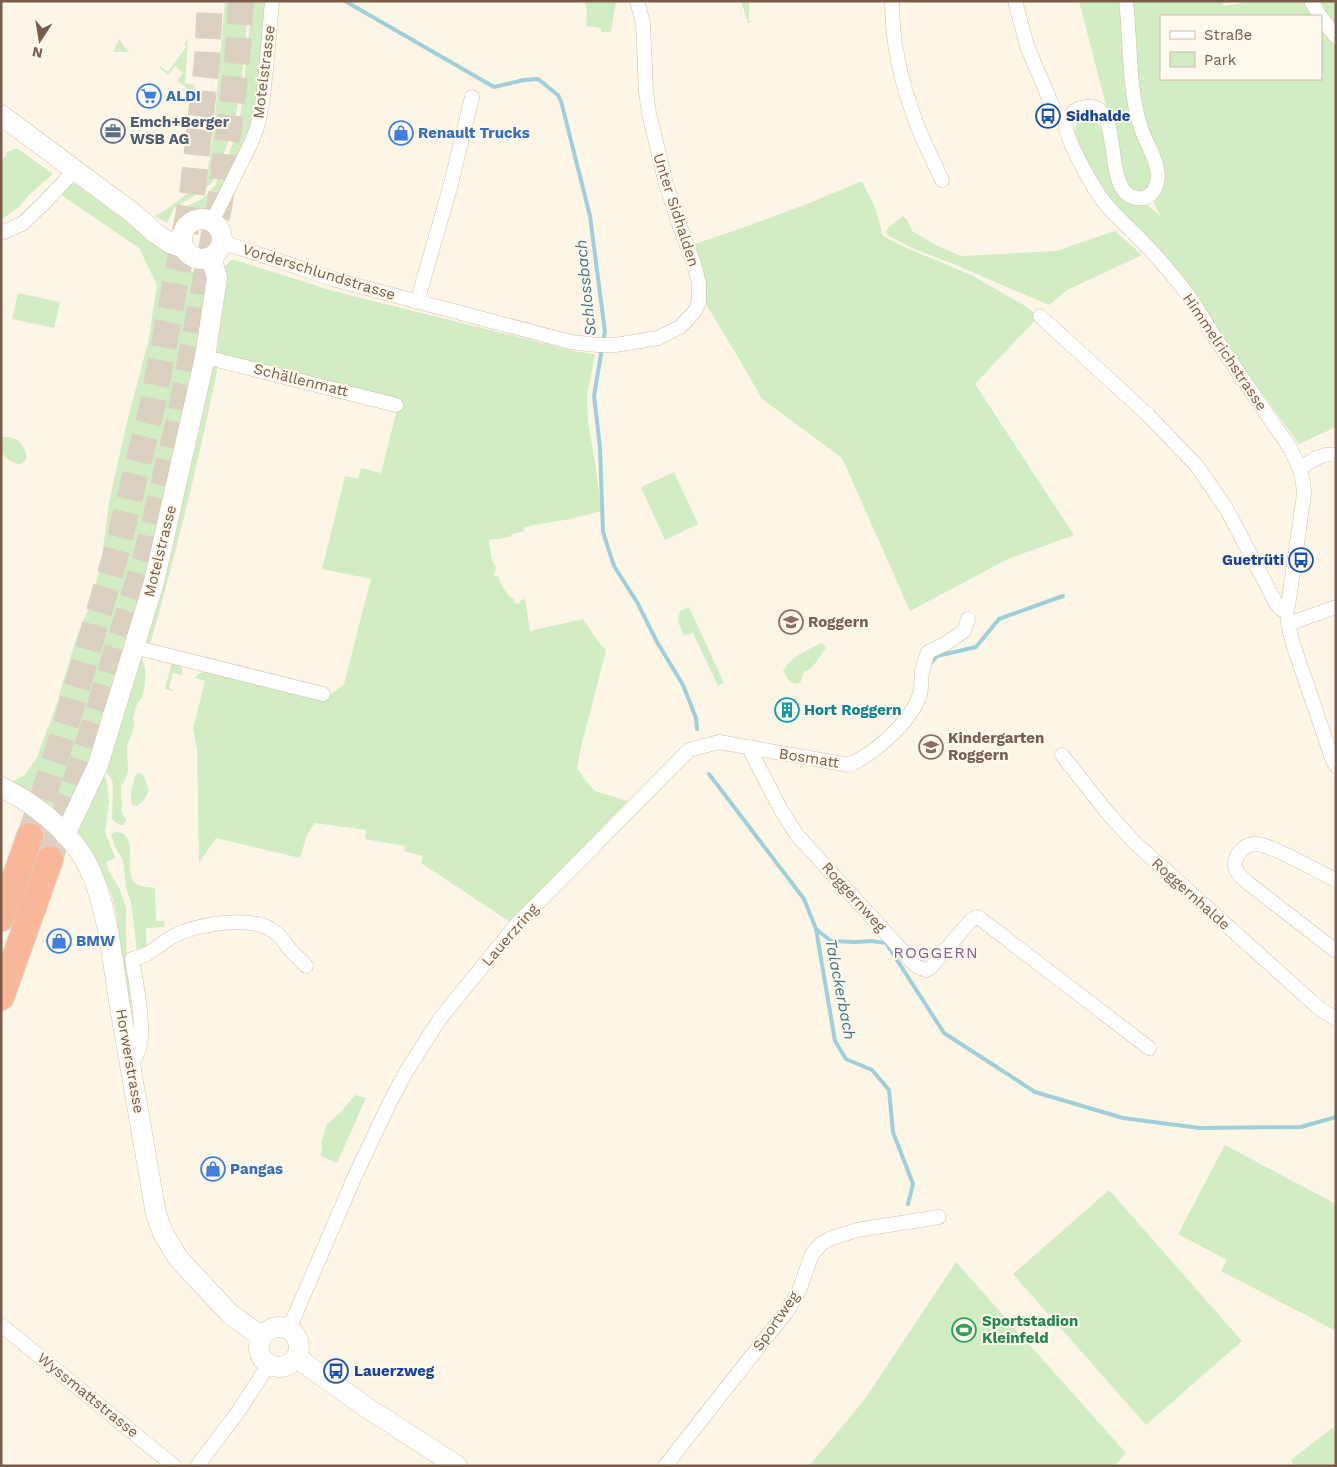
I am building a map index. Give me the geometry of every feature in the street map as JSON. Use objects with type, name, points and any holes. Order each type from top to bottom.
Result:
[{"type":"highway","points":[[1,918],[30,836]]},
{"type":"highway","points":[[1,998],[50,859]]},
{"type":"street","name":"Motelstrasse","points":[[212,222],[252,141],[258,124],[266,77],[272,1]]},
{"type":"street","name":"Unter Sidhalden","points":[[603,345],[652,339],[680,328],[695,311],[700,294],[694,264],[666,184],[649,113],[646,92],[643,24],[637,1]]},
{"type":"street","points":[[892,1],[895,44],[903,83],[915,120],[942,180]]},
{"type":"street","points":[[1014,1],[1027,46],[1054,110],[1059,116],[1068,119],[1071,114],[1082,108],[1093,108],[1102,112],[1111,133],[1116,172],[1121,187],[1128,194],[1138,198],[1147,197],[1153,192],[1158,181],[1158,171],[1141,129],[1134,103],[1126,1]]},
{"type":"street","points":[[1311,1],[1320,15]]},
{"type":"street","points":[[1322,18],[1336,37]]},
{"type":"street","points":[[417,302],[450,188],[472,97]]},
{"type":"street","points":[[1,116],[141,219],[155,233],[170,243],[184,239]]},
{"type":"street","name":"Himmelrichstrasse","points":[[1068,119],[1066,127],[1068,136],[1099,194],[1109,209],[1134,233],[1179,284],[1290,448],[1300,468],[1303,476],[1304,494],[1287,619]]},
{"type":"street","points":[[1,233],[22,224],[46,202],[75,170]]},
{"type":"street","points":[[205,219],[212,222],[222,234],[217,250],[206,259],[193,257],[188,254],[184,239],[190,224],[197,220],[205,219]]},
{"type":"street","name":"Motelstrasse","points":[[65,835],[98,765],[154,582],[205,357],[217,278],[217,250]]},
{"type":"street","name":"Vorderschlundstrasse","points":[[217,250],[571,342],[603,345]]},
{"type":"street","name":"Himmelrichstrasse","points":[[1040,316],[1135,402],[1196,465],[1226,508],[1287,619],[1293,644],[1336,766]]},
{"type":"street","name":"Schällenmatt","points":[[205,357],[396,405]]},
{"type":"street","points":[[1300,468],[1322,455],[1336,455]]},
{"type":"street","points":[[1287,619],[1336,607]]},
{"type":"street","name":"Bosmatt","points":[[750,748],[848,764],[861,759],[900,726],[914,708],[920,694],[922,671],[928,652],[945,644],[964,631],[968,619]]},
{"type":"street","points":[[134,647],[323,694]]},
{"type":"street","name":"Lauerzring","points":[[289,1329],[355,1176],[390,1102],[406,1072],[439,1020],[517,924],[689,750],[719,742],[750,748]]},
{"type":"street","name":"Roggernweg","points":[[750,748],[781,810],[797,835],[916,966],[926,970],[931,967],[972,918],[978,917],[1149,1048]]},
{"type":"street","name":"Roggernhalde","points":[[1062,754],[1107,812],[1134,842],[1320,1009],[1336,1019]]},
{"type":"street","name":"Horwerstrasse","points":[[1,787],[38,809],[53,821],[81,854],[99,892],[110,944],[156,1214],[162,1233],[178,1258],[230,1314],[261,1336]]},
{"type":"street","points":[[1336,880],[1266,845],[1254,844],[1246,846],[1241,850],[1236,859],[1235,867],[1248,883],[1336,951]]},
{"type":"street","points":[[131,1066],[140,1044],[140,1026],[132,959],[142,957],[172,937],[191,929],[205,925],[251,922],[276,932],[293,954],[306,966]]},
{"type":"street","name":"Sportweg","points":[[665,1466],[787,1311],[800,1291],[812,1254],[822,1243],[858,1230],[939,1216]]},
{"type":"street","name":"Wyssmattstrasse","points":[[1,1325],[174,1466]]},
{"type":"street","points":[[271,1328],[289,1329],[299,1343],[296,1357],[286,1366],[277,1367],[269,1364],[261,1357],[259,1352],[258,1346],[261,1336],[271,1328]]},
{"type":"street","points":[[296,1357],[437,1460],[457,1466]]},
{"type":"street","points":[[197,1466],[238,1412],[269,1364]]},
{"type":"green space","points":[[225,1],[249,1],[241,86],[233,130],[212,183],[174,208],[167,223],[154,216],[163,212],[201,183],[195,174],[197,169],[208,170],[215,116]]},
{"type":"green space","points":[[252,1],[266,1],[254,117],[243,147],[213,205],[203,212],[173,223],[177,213],[204,198],[215,185],[234,141],[239,124]]},
{"type":"green space","points":[[585,1],[616,1],[611,32],[601,32],[601,28],[586,26]]},
{"type":"green space","points":[[741,1],[749,1],[749,21],[753,21],[748,23]]},
{"type":"green space","points":[[1079,1],[1122,1],[1153,177],[1147,190],[1140,192],[1128,189],[1121,165],[1115,117],[1106,105]]},
{"type":"green space","points":[[1132,1],[1222,1],[1224,6],[1254,1],[1307,1],[1315,15],[1160,15],[1160,80],[1322,80],[1322,25],[1336,43],[1336,427],[1299,444],[1155,247],[1113,206],[1091,169],[1078,142],[1075,131],[1076,125],[1085,116],[1092,117],[1097,121],[1104,137],[1110,173],[1120,196],[1124,200],[1148,205],[1161,217],[1154,203],[1159,195],[1140,107]]},
{"type":"green space","points":[[1315,1],[1336,1],[1336,32]]},
{"type":"green space","points":[[188,39],[185,83],[195,85],[194,90],[190,90],[177,81],[183,73],[175,66],[168,75],[160,68],[160,66],[168,72],[186,47],[184,44]]},
{"type":"green space","points":[[120,40],[129,52],[113,52]]},
{"type":"green space","points":[[17,148],[53,174],[29,195],[20,206],[1,220],[1,161],[7,154],[5,153]]},
{"type":"green space","points":[[862,181],[876,210],[883,236],[904,247],[971,275],[1039,316],[975,384],[1074,535],[1008,559],[910,611],[842,458],[762,399],[707,306],[695,244],[737,230]]},
{"type":"green space","points":[[72,184],[76,184],[204,280],[207,285],[207,292],[201,317],[196,357],[151,555],[136,611],[94,747],[73,798],[63,812],[61,812],[49,804],[44,804],[11,782],[25,775],[37,757],[55,709],[76,639],[91,602],[101,565],[109,502],[127,422],[148,343],[157,285],[139,248],[60,194]]},
{"type":"green space","points":[[903,216],[907,219],[912,231],[936,245],[961,256],[1056,251],[1115,231],[1142,255],[1067,290],[1049,305],[912,248],[887,235],[886,232],[889,227]]},
{"type":"green space","points":[[231,260],[333,291],[579,352],[595,354],[587,396],[588,422],[601,511],[570,519],[524,527],[525,531],[512,534],[510,537],[489,540],[492,560],[496,567],[494,576],[498,576],[504,589],[514,599],[515,603],[519,604],[521,600],[525,599],[530,631],[583,619],[606,650],[577,768],[595,791],[628,801],[510,922],[421,863],[423,856],[404,851],[405,846],[365,839],[366,830],[315,823],[307,835],[300,858],[216,838],[199,863],[197,749],[193,729],[205,681],[195,678],[198,674],[206,671],[322,701],[344,684],[371,579],[322,569],[345,476],[358,479],[361,468],[381,473],[399,402],[217,354],[221,318],[222,270]]},
{"type":"green space","points":[[18,293],[60,302],[54,328],[12,319]]},
{"type":"green space","points":[[214,365],[218,366],[203,436],[178,541],[150,645],[145,643],[207,371]]},
{"type":"green space","points":[[1,438],[15,439],[22,445],[26,454],[26,460],[21,464],[7,459],[3,453]]},
{"type":"green space","points":[[674,472],[698,524],[665,540],[641,487]]},
{"type":"green space","points":[[689,607],[724,683],[718,686],[693,633],[684,636],[678,622],[680,611]]},
{"type":"green space","points":[[822,643],[826,648],[811,669],[804,672],[800,683],[797,684],[789,681],[783,671],[790,661]]},
{"type":"green space","points":[[141,657],[145,668],[145,684],[142,698],[137,704],[133,718],[133,731],[127,746],[128,771],[121,786],[122,813],[126,820],[124,825],[122,825],[117,824],[112,819],[113,785],[112,780],[104,769]]},
{"type":"green space","points":[[172,662],[182,668],[182,675],[173,673],[169,688],[173,691],[165,689]]},
{"type":"green space","points":[[137,773],[143,774],[149,791],[143,801],[137,806],[132,805],[131,797]]},
{"type":"green space","points":[[99,774],[105,777],[107,781],[109,801],[105,832],[115,858],[106,862],[120,890],[126,908],[126,942],[134,1040],[112,896],[97,862],[76,829]]},
{"type":"green space","points":[[115,832],[123,834],[130,846],[130,871],[135,883],[155,888],[156,921],[164,921],[165,927],[146,928],[146,946],[137,952],[131,902],[126,888],[123,860],[115,847],[111,834]]},
{"type":"green space","points":[[355,1095],[366,1098],[337,1163],[321,1156],[322,1140],[327,1124],[341,1112]]},
{"type":"green space","points":[[1225,1145],[1336,1204],[1336,1331],[1221,1271],[1227,1260],[1178,1234]]},
{"type":"green space","points":[[1109,1190],[1242,1341],[1146,1425],[1013,1274]]},
{"type":"green space","name":"Sportstadion Kleinfeld","points":[[956,1262],[1126,1453],[1114,1466],[809,1466],[865,1399]]},
{"type":"green space","points":[[1332,1428],[1336,1432],[1336,1466],[1294,1466],[1291,1460]]},
{"type":"waterway","name":"Schlossbach","points":[[345,1],[494,87],[524,80],[538,79],[558,95],[590,216],[605,332],[603,341]]},
{"type":"waterway","name":"Schlossbach","points":[[602,348],[594,396],[600,447],[603,532],[614,566],[637,602],[657,642],[683,685],[696,718],[697,729]]},
{"type":"waterway","points":[[929,665],[937,656],[976,647],[999,619],[1063,596]]},
{"type":"waterway","points":[[709,774],[804,899],[816,929],[831,941],[886,943],[944,1033],[1035,1092],[1123,1118],[1199,1128],[1301,1127],[1336,1117]]},
{"type":"waterway","name":"Talackerbach","points":[[816,929],[835,1041],[846,1059],[872,1070],[889,1090],[893,1132],[913,1184],[908,1204]]},
{"type":"tunnel","points":[[30,836],[63,735],[117,550],[153,403],[192,195],[207,61],[210,1]]},
{"type":"tunnel","points":[[50,859],[146,557],[180,416],[220,202],[237,62],[241,1]]},
{"type":"place","name":"ALDI","points":[[149,96]]},
{"type":"place","name":"Sidhalde","points":[[1048,116]]},
{"type":"place","name":"Emch+Berger WSB AG","points":[[113,131]]},
{"type":"place","name":"Renault Trucks","points":[[401,133]]},
{"type":"place","name":"Guetrüti","points":[[1301,560]]},
{"type":"place","name":"Roggern","points":[[791,622]]},
{"type":"place","name":"Hort Roggern","points":[[787,710]]},
{"type":"place","name":"Kindergarten Roggern","points":[[931,747]]},
{"type":"place","name":"BMW","points":[[59,941]]},
{"type":"place","name":"Pangas","points":[[213,1169]]},
{"type":"place","name":"Sportstadion Kleinfeld","points":[[964,1330]]},
{"type":"place","name":"Lauerzweg","points":[[336,1371]]},
{"type":"district","name":"ROGGERN","points":[[936,952]]}]
